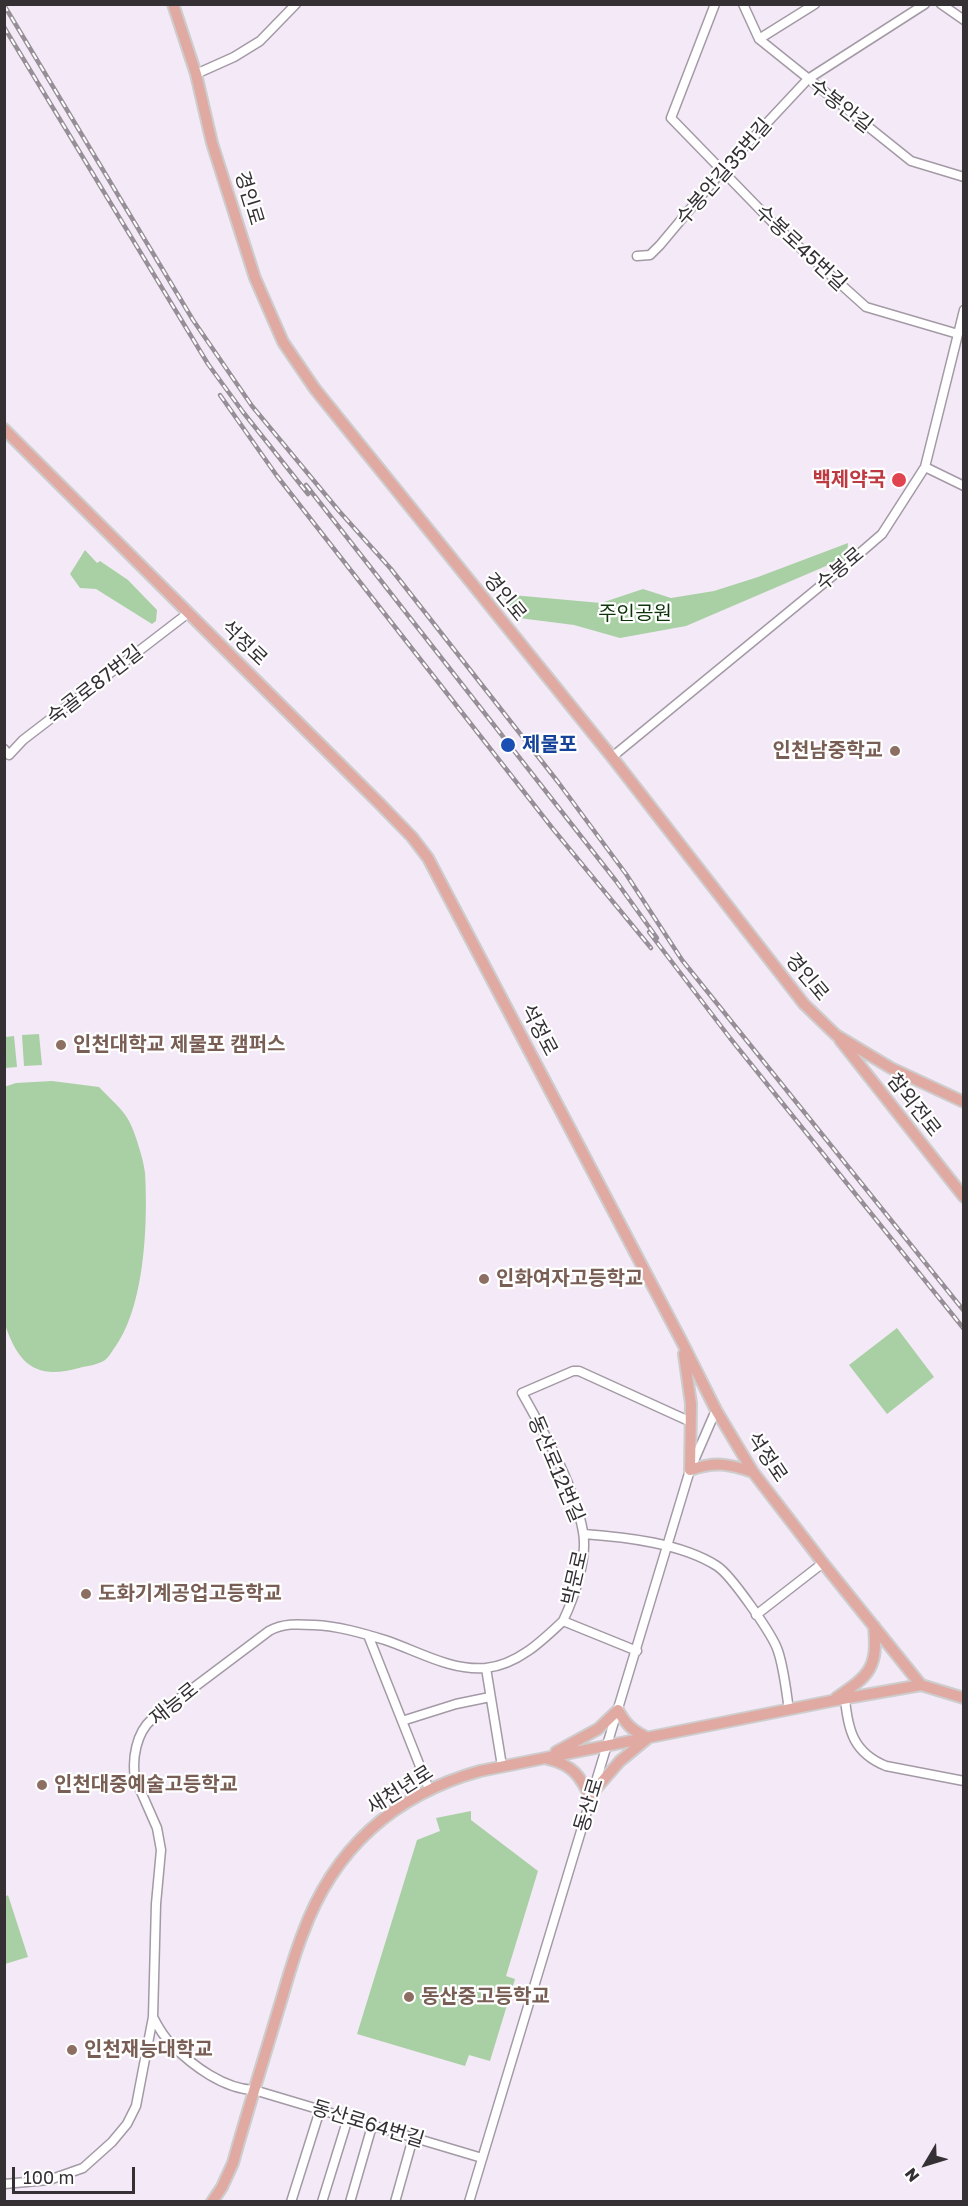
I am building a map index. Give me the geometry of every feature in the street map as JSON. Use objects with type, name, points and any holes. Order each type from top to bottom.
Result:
[{"type":"main road","name":"경인로","points":[[173,4],[196,74],[212,143],[255,278],[283,342],[315,389],[612,757],[804,1004],[837,1035],[891,1068],[963,1102]]},
{"type":"main road","name":"석정로","points":[[4,429],[412,837],[428,858],[716,1410],[753,1472],[921,1685]]},
{"type":"main road","name":"참외전로","points":[[837,1035],[963,1197]]},
{"type":"main road","points":[[682,1341],[690,1388],[690,1470],[714,1463],[753,1472]]},
{"type":"main road","points":[[831,1701],[857,1683],[872,1666],[876,1646],[874,1625]]},
{"type":"main road","points":[[921,1685],[963,1698]]},
{"type":"main road","name":"새천년로","points":[[212,2202],[233,2163],[303,1930],[325,1886],[345,1855],[366,1833],[393,1812],[429,1789],[455,1778],[502,1766],[921,1685]]},
{"type":"main road","points":[[618,1710],[632,1731],[648,1738],[620,1761],[592,1795],[575,1772],[562,1762],[545,1758],[598,1729],[618,1710]]},
{"type":"street","points":[[196,74],[234,57],[260,41],[296,4]]},
{"type":"street","name":"수봉로45번길","points":[[716,4],[671,118],[777,228],[866,307],[958,334]]},
{"type":"street","name":"수봉안길","points":[[743,4],[759,39],[911,161],[963,177]]},
{"type":"street","points":[[759,39],[815,4]]},
{"type":"street","name":"수봉안길35번길","points":[[637,256],[650,255],[660,245],[722,171],[808,80],[925,4]]},
{"type":"street","points":[[941,4],[963,20]]},
{"type":"street","name":"수봉로","points":[[612,757],[882,534],[925,467],[963,310]]},
{"type":"street","points":[[925,467],[963,486]]},
{"type":"street","name":"숙골로87번길","points":[[6,754],[187,614]]},
{"type":"street","name":"동산로12번길","points":[[691,1422],[579,1371],[573,1371],[522,1394],[556,1459],[575,1503],[584,1534],[618,1537],[667,1547],[700,1558],[721,1570],[756,1615],[778,1651],[789,1710]]},
{"type":"street","name":"동산로","points":[[469,2202],[690,1470],[716,1410]]},
{"type":"street","name":"박문로","points":[[563,1621],[576,1590],[581,1568],[584,1534]]},
{"type":"street","points":[[756,1615],[823,1563]]},
{"type":"street","points":[[563,1621],[637,1651]]},
{"type":"street","name":"재능로","points":[[4,2184],[49,2180],[93,2161],[127,2124],[136,2106],[153,2018],[156,1897],[161,1843],[133,1770],[136,1747],[146,1724],[269,1631],[278,1627],[295,1624],[326,1625],[368,1635],[452,1665],[486,1668],[507,1662],[528,1651],[563,1621]]},
{"type":"street","points":[[368,1635],[429,1789]]},
{"type":"street","points":[[486,1668],[502,1766]]},
{"type":"street","points":[[402,1721],[456,1704],[490,1697]]},
{"type":"street","points":[[844,1699],[850,1730],[860,1750],[874,1761],[886,1766],[963,1781]]},
{"type":"street","name":"동산로64번길","points":[[153,2018],[171,2045],[198,2067],[229,2086],[241,2090],[254,2090],[482,2158]]},
{"type":"street","points":[[291,2202],[320,2110]]},
{"type":"street","points":[[322,2202],[348,2118]]},
{"type":"street","points":[[350,2202],[372,2126]]},
{"type":"street","points":[[395,2202],[413,2138]]},
{"type":"green space","name":"주인공원","points":[[848,543],[847,557],[686,626],[620,638],[574,625],[519,618],[501,594],[601,603],[643,589],[671,598],[714,591]]},
{"type":"green space","points":[[85,550],[97,563],[100,561],[128,580],[157,610],[156,621],[152,624],[96,589],[80,588],[70,574]]},
{"type":"green space","points":[[39,1034],[42,1065],[24,1066],[22,1035]]},
{"type":"green space","points":[[14,1036],[17,1067],[5,1068],[5,1037]]},
{"type":"green space","points":[[52,1081],[99,1087],[126,1117],[136,1139],[144,1168],[146,1216],[138,1289],[124,1333],[102,1362],[51,1372],[31,1366],[23,1359],[10,1339],[5,1325],[4,1087],[16,1083]]},
{"type":"green space","points":[[897,1328],[934,1377],[887,1414],[849,1365]]},
{"type":"green space","points":[[471,1811],[471,1820],[538,1871],[506,1976],[515,1979],[490,2061],[469,2055],[465,2066],[357,2034],[417,1840],[440,1831],[436,1818]]},
{"type":"green space","points":[[8,1895],[28,1957],[5,1964],[5,1897]]},
{"type":"railway","points":[[4,5],[193,320],[252,406],[339,511],[391,569],[558,782],[626,874],[682,960],[964,1311]]},
{"type":"railway","points":[[4,27],[208,364],[308,494]]},
{"type":"railway","points":[[220,395],[277,476],[553,829],[651,948]]},
{"type":"railway","points":[[306,485],[616,881],[657,938]]},
{"type":"railway","points":[[649,932],[730,1038],[964,1329]]},
{"type":"place","name":"백제약국","points":[[899,480]]},
{"type":"place","name":"제물포","points":[[508,745]]},
{"type":"place","name":"인천남중학교","points":[[895,751]]},
{"type":"place","name":"인천대학교 제물포 캠퍼스","points":[[61,1045]]},
{"type":"place","name":"인화여자고등학교","points":[[484,1279]]},
{"type":"place","name":"도화기계공업고등학교","points":[[86,1594]]},
{"type":"place","name":"인천대중예술고등학교","points":[[42,1785]]},
{"type":"place","name":"동산중고등학교","points":[[409,1997]]},
{"type":"place","name":"인천재능대학교","points":[[72,2050]]}]
